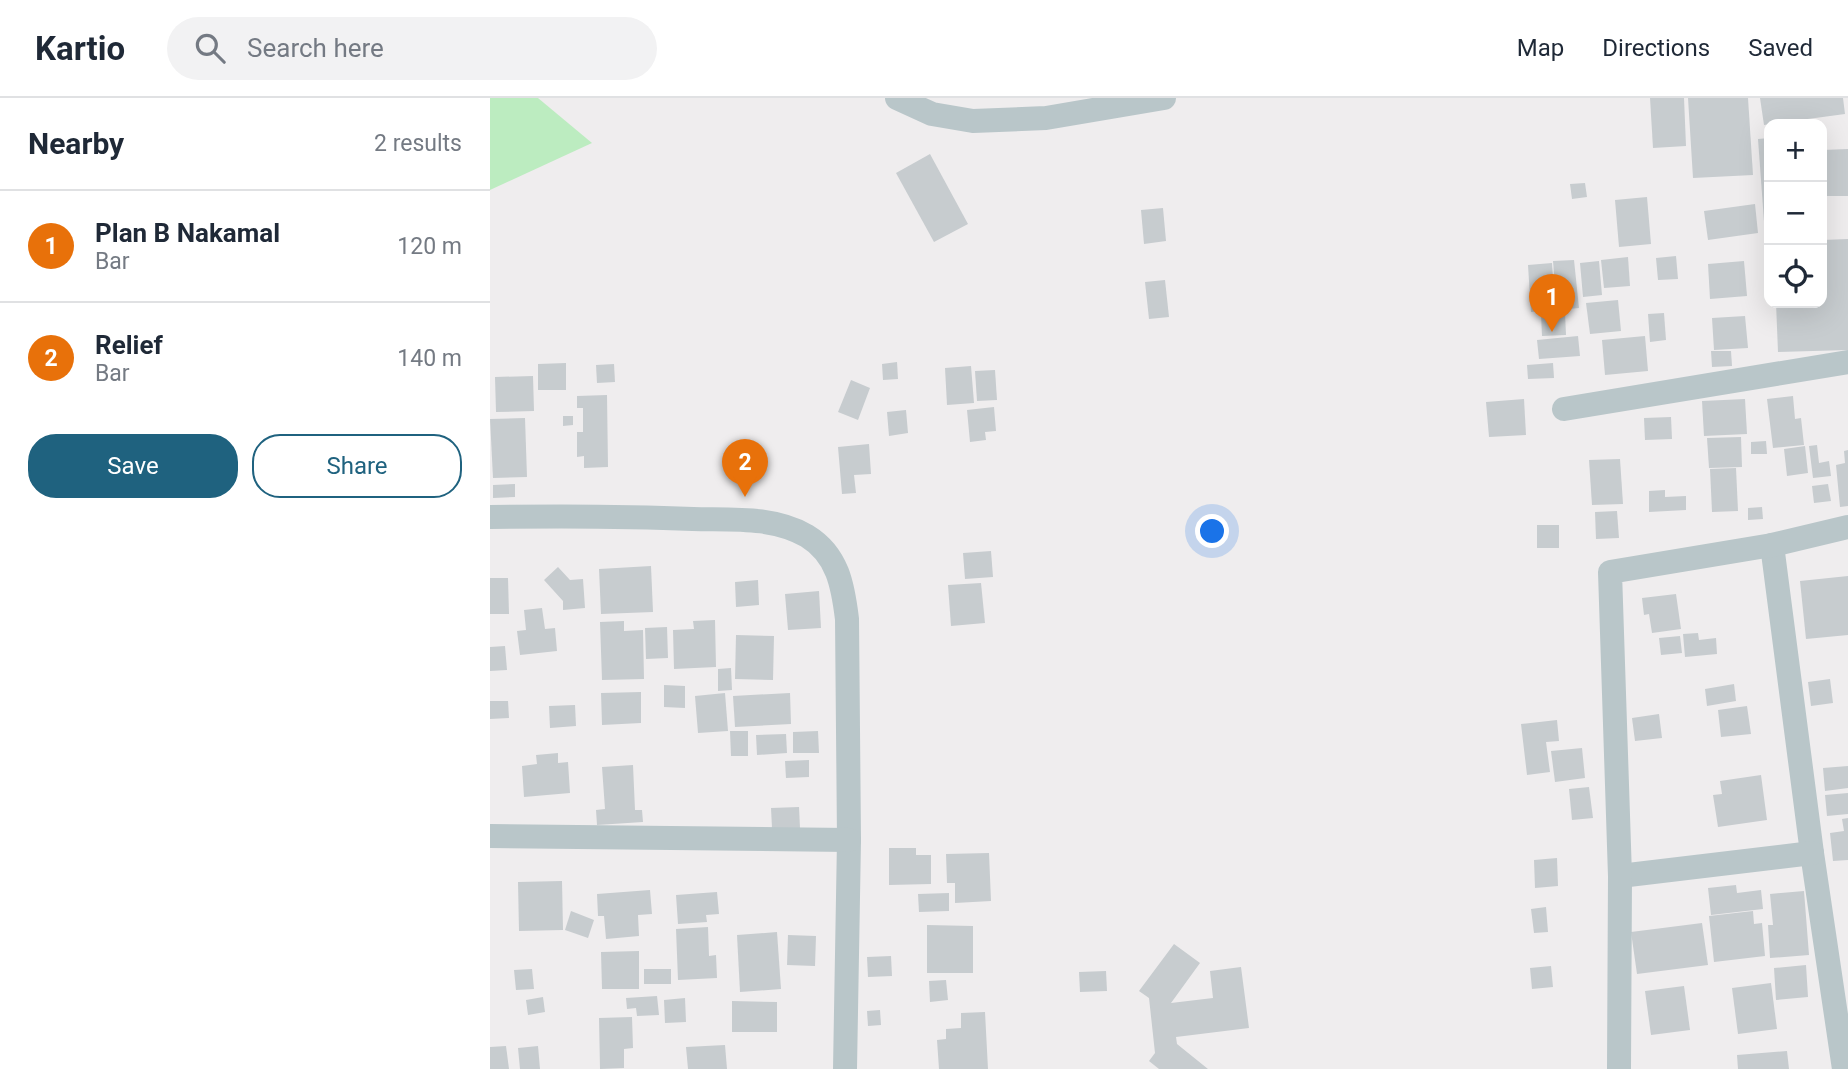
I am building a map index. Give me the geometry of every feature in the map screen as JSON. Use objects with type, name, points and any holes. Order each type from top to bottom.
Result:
[{"type":"street","points":[[897,98],[932,114],[973,121],[1046,118],[1086,105],[1164,98]]},
{"type":"street","points":[[1563,409],[1848,362]]},
{"type":"street","points":[[490,517],[634,516],[783,524],[809,537],[831,559],[843,585],[847,619],[849,840],[845,1069]]},
{"type":"street","points":[[1619,1069],[1620,876],[1610,572],[1772,545],[1848,527]]},
{"type":"street","points":[[1772,545],[1812,853],[1844,1069]]},
{"type":"street","points":[[490,836],[849,840]]},
{"type":"street","points":[[1620,876],[1812,853]]},
{"type":"green space","points":[[490,98],[538,98],[592,143],[490,190]]},
{"type":"building","points":[[1650,98],[1684,98],[1686,146],[1653,148]]},
{"type":"building","points":[[1688,98],[1748,98],[1753,175],[1693,178]]},
{"type":"building","points":[[1760,98],[1843,98],[1845,114],[1808,119],[1764,119],[1764,125]]},
{"type":"building","points":[[1764,138],[1764,221],[1758,139]]},
{"type":"building","points":[[1848,149],[1848,196],[1827,196],[1827,150]]},
{"type":"building","points":[[930,154],[968,224],[934,242],[896,173]]},
{"type":"building","points":[[1585,183],[1587,197],[1572,199],[1570,184]]},
{"type":"building","points":[[1647,197],[1651,244],[1619,247],[1615,200]]},
{"type":"building","points":[[1755,204],[1758,233],[1708,240],[1704,211]]},
{"type":"building","points":[[1163,208],[1166,241],[1144,244],[1141,210]]},
{"type":"building","points":[[1848,239],[1848,350],[1778,352],[1776,308],[1827,308],[1827,240]]},
{"type":"building","points":[[1676,256],[1678,279],[1658,280],[1656,258]]},
{"type":"building","points":[[1628,257],[1630,286],[1604,288],[1601,260]]},
{"type":"building","points":[[1574,260],[1579,308],[1557,310],[1553,261]]},
{"type":"building","points":[[1599,261],[1602,295],[1583,297],[1580,263]]},
{"type":"building","points":[[1744,261],[1747,296],[1710,299],[1708,264]]},
{"type":"building","points":[[1552,263],[1555,310],[1531,312],[1528,265]]},
{"type":"building","points":[[1165,280],[1169,317],[1149,319],[1145,282]]},
{"type":"building","points":[[1618,300],[1621,331],[1590,334],[1586,303]]},
{"type":"building","points":[[1565,313],[1566,335],[1542,336],[1541,314]]},
{"type":"building","points":[[1664,313],[1666,340],[1650,342],[1648,314]]},
{"type":"building","points":[[1745,316],[1748,348],[1714,350],[1712,318]]},
{"type":"building","points":[[1578,336],[1580,356],[1539,359],[1537,340]]},
{"type":"building","points":[[1645,336],[1648,371],[1605,375],[1602,340]]},
{"type":"building","points":[[1711,351],[1731,351],[1732,366],[1712,367]]},
{"type":"building","points":[[897,362],[898,379],[883,380],[882,364]]},
{"type":"building","points":[[566,363],[566,390],[538,390],[538,364]]},
{"type":"building","points":[[1553,363],[1554,378],[1528,379],[1527,365]]},
{"type":"building","points":[[614,364],[615,382],[597,383],[596,365]]},
{"type":"building","points":[[971,366],[974,403],[947,405],[945,368]]},
{"type":"building","points":[[995,370],[997,400],[977,401],[975,371]]},
{"type":"building","points":[[533,376],[534,411],[496,412],[495,377]]},
{"type":"building","points":[[851,380],[870,388],[858,420],[838,412]]},
{"type":"building","points":[[607,395],[608,467],[584,468],[584,456],[577,457],[577,432],[583,432],[583,408],[577,408],[577,396]]},
{"type":"building","points":[[1793,396],[1795,419],[1801,418],[1804,445],[1773,448],[1767,399]]},
{"type":"building","points":[[1524,399],[1526,435],[1489,437],[1486,402]]},
{"type":"building","points":[[1745,399],[1747,434],[1704,436],[1702,401]]},
{"type":"building","points":[[994,407],[996,431],[985,432],[986,440],[970,442],[967,410]]},
{"type":"building","points":[[906,410],[908,433],[889,436],[887,412]]},
{"type":"building","points":[[563,416],[573,416],[573,425],[563,426]]},
{"type":"building","points":[[1671,417],[1672,439],[1645,440],[1644,418]]},
{"type":"building","points":[[525,418],[527,477],[493,478],[490,419]]},
{"type":"building","points":[[1741,437],[1742,467],[1709,468],[1707,438]]},
{"type":"building","points":[[1766,441],[1767,454],[1751,454],[1751,442]]},
{"type":"building","points":[[869,444],[871,474],[854,475],[856,493],[842,494],[838,447]]},
{"type":"building","points":[[1817,445],[1819,463],[1829,461],[1831,476],[1813,478],[1809,446]]},
{"type":"building","points":[[1805,446],[1808,473],[1787,476],[1784,449]]},
{"type":"building","points":[[1848,450],[1848,506],[1840,507],[1836,465],[1845,463],[1844,451]]},
{"type":"building","points":[[1620,459],[1623,504],[1592,505],[1589,460]]},
{"type":"building","points":[[1736,468],[1738,511],[1712,512],[1710,469]]},
{"type":"building","points":[[515,484],[515,497],[493,498],[493,485]]},
{"type":"building","points":[[1828,484],[1831,501],[1814,503],[1812,486]]},
{"type":"building","points":[[1665,490],[1665,497],[1686,496],[1686,510],[1649,512],[1649,491]]},
{"type":"building","points":[[1762,507],[1763,519],[1748,520],[1748,508]]},
{"type":"building","points":[[1617,511],[1619,538],[1596,539],[1595,512]]},
{"type":"building","points":[[1537,525],[1559,525],[1559,548],[1537,548]]},
{"type":"building","points":[[991,551],[993,577],[965,579],[963,553]]},
{"type":"building","points":[[651,566],[653,612],[601,614],[599,569]]},
{"type":"building","points":[[558,567],[570,580],[583,579],[585,608],[563,610],[563,601],[544,580]]},
{"type":"building","points":[[1848,576],[1848,635],[1806,639],[1800,581]]},
{"type":"building","points":[[490,578],[508,578],[509,614],[490,614]]},
{"type":"building","points":[[758,580],[759,605],[736,607],[735,582]]},
{"type":"building","points":[[981,583],[985,623],[951,626],[948,585]]},
{"type":"building","points":[[819,591],[821,628],[788,630],[785,594]]},
{"type":"building","points":[[1676,594],[1681,629],[1652,633],[1649,614],[1644,615],[1642,598]]},
{"type":"building","points":[[542,608],[545,629],[555,628],[557,651],[520,655],[517,631],[526,630],[524,610]]},
{"type":"building","points":[[715,620],[716,667],[674,669],[673,630],[694,629],[693,621]]},
{"type":"building","points":[[624,621],[624,631],[643,630],[644,679],[602,680],[600,622]]},
{"type":"building","points":[[667,627],[668,658],[646,659],[645,628]]},
{"type":"building","points":[[1698,633],[1699,640],[1716,638],[1717,654],[1685,657],[1683,634]]},
{"type":"building","points":[[736,635],[774,636],[773,680],[735,679]]},
{"type":"building","points":[[1680,636],[1682,653],[1661,655],[1659,638]]},
{"type":"building","points":[[505,646],[507,670],[490,671],[490,647]]},
{"type":"building","points":[[731,668],[732,690],[718,691],[718,669]]},
{"type":"building","points":[[1830,679],[1833,703],[1811,706],[1808,682]]},
{"type":"building","points":[[1734,684],[1736,701],[1707,706],[1705,689]]},
{"type":"building","points":[[664,685],[685,686],[685,708],[664,707]]},
{"type":"building","points":[[641,692],[641,723],[602,725],[601,693]]},
{"type":"building","points":[[725,693],[728,731],[698,733],[695,696]]},
{"type":"building","points":[[790,693],[791,724],[735,727],[733,696]]},
{"type":"building","points":[[490,701],[508,701],[509,718],[490,719]]},
{"type":"building","points":[[575,705],[576,726],[550,728],[549,706]]},
{"type":"building","points":[[1747,706],[1751,734],[1721,737],[1718,710]]},
{"type":"building","points":[[1659,714],[1662,738],[1635,741],[1632,718]]},
{"type":"building","points":[[1557,720],[1559,741],[1546,742],[1550,772],[1527,775],[1521,724]]},
{"type":"building","points":[[730,731],[748,731],[748,756],[731,756]]},
{"type":"building","points":[[818,731],[819,753],[793,753],[793,732]]},
{"type":"building","points":[[786,734],[787,753],[757,755],[756,735]]},
{"type":"building","points":[[1582,748],[1585,778],[1555,782],[1551,751]]},
{"type":"building","points":[[558,753],[558,763],[568,762],[570,793],[524,797],[522,766],[537,764],[536,755]]},
{"type":"building","points":[[809,760],[809,777],[786,778],[785,761]]},
{"type":"building","points":[[633,765],[635,810],[642,810],[643,822],[597,825],[596,810],[605,809],[602,767]]},
{"type":"building","points":[[1848,766],[1848,788],[1825,791],[1823,768]]},
{"type":"building","points":[[1761,775],[1767,820],[1718,827],[1713,795],[1722,794],[1720,781]]},
{"type":"building","points":[[1589,787],[1593,818],[1572,820],[1569,789]]},
{"type":"building","points":[[1848,793],[1848,814],[1827,816],[1825,795]]},
{"type":"building","points":[[799,807],[800,828],[772,828],[771,808]]},
{"type":"building","points":[[1848,818],[1848,860],[1833,861],[1830,833],[1844,831],[1842,819]]},
{"type":"building","points":[[889,848],[916,848],[916,855],[931,855],[931,884],[889,885]]},
{"type":"building","points":[[989,853],[991,901],[955,903],[955,883],[947,883],[946,854]]},
{"type":"building","points":[[1557,858],[1558,886],[1535,888],[1534,860]]},
{"type":"building","points":[[562,881],[563,930],[519,931],[518,882]]},
{"type":"building","points":[[1736,885],[1737,893],[1761,890],[1763,909],[1711,915],[1708,888]]},
{"type":"building","points":[[650,890],[652,914],[638,915],[639,936],[606,939],[604,916],[598,916],[597,894]]},
{"type":"building","points":[[1804,891],[1809,955],[1770,958],[1768,925],[1773,925],[1770,894]]},
{"type":"building","points":[[717,892],[719,914],[706,915],[707,922],[678,924],[676,895]]},
{"type":"building","points":[[949,893],[949,911],[919,912],[918,894]]},
{"type":"building","points":[[1546,907],[1548,932],[1534,933],[1531,909]]},
{"type":"building","points":[[571,911],[594,920],[588,938],[565,930]]},
{"type":"building","points":[[1753,911],[1754,924],[1762,923],[1765,956],[1714,962],[1709,916]]},
{"type":"building","points":[[1702,923],[1708,965],[1637,974],[1631,932]]},
{"type":"building","points":[[927,925],[973,926],[973,973],[927,973]]},
{"type":"building","points":[[708,927],[709,956],[716,955],[717,978],[678,980],[676,929]]},
{"type":"building","points":[[777,932],[781,989],[740,992],[737,935]]},
{"type":"building","points":[[788,935],[816,936],[815,966],[787,965]]},
{"type":"building","points":[[1174,944],[1200,963],[1171,1003],[1213,998],[1210,971],[1241,967],[1249,1028],[1176,1037],[1177,1044],[1208,1069],[1159,1069],[1149,1061],[1155,1053],[1149,998],[1139,991]]},
{"type":"building","points":[[639,951],[639,989],[602,989],[601,952]]},
{"type":"building","points":[[891,956],[892,976],[868,977],[867,957]]},
{"type":"building","points":[[1806,965],[1808,997],[1776,1000],[1774,968]]},
{"type":"building","points":[[1551,966],[1553,987],[1532,989],[1530,968]]},
{"type":"building","points":[[532,969],[534,989],[516,990],[514,970]]},
{"type":"building","points":[[644,969],[671,969],[671,984],[644,984]]},
{"type":"building","points":[[1106,971],[1107,991],[1080,992],[1079,972]]},
{"type":"building","points":[[946,980],[948,1000],[930,1002],[929,981]]},
{"type":"building","points":[[1771,983],[1777,1029],[1738,1034],[1732,988]]},
{"type":"building","points":[[1684,986],[1690,1030],[1651,1035],[1645,991]]},
{"type":"building","points":[[657,996],[659,1015],[637,1016],[636,1008],[627,1009],[626,998]]},
{"type":"building","points":[[543,997],[545,1012],[528,1015],[526,1000]]},
{"type":"building","points":[[685,998],[686,1022],[665,1023],[664,1000]]},
{"type":"building","points":[[732,1001],[777,1002],[777,1032],[732,1032]]},
{"type":"building","points":[[880,1010],[881,1025],[868,1026],[867,1011]]},
{"type":"building","points":[[985,1012],[988,1069],[939,1069],[937,1040],[946,1039],[946,1029],[961,1028],[961,1013]]},
{"type":"building","points":[[632,1017],[633,1048],[624,1049],[624,1068],[600,1069],[599,1018]]},
{"type":"building","points":[[725,1045],[727,1069],[688,1069],[686,1047]]},
{"type":"building","points":[[506,1046],[509,1069],[490,1069],[490,1047]]},
{"type":"building","points":[[538,1046],[540,1069],[520,1069],[518,1048]]},
{"type":"building","points":[[1787,1051],[1789,1069],[1738,1069],[1737,1055]]},
{"type":"place","name":"Plan B Nakamal","points":[[1552,332]]},
{"type":"place","name":"Relief","points":[[745,497]]}]
